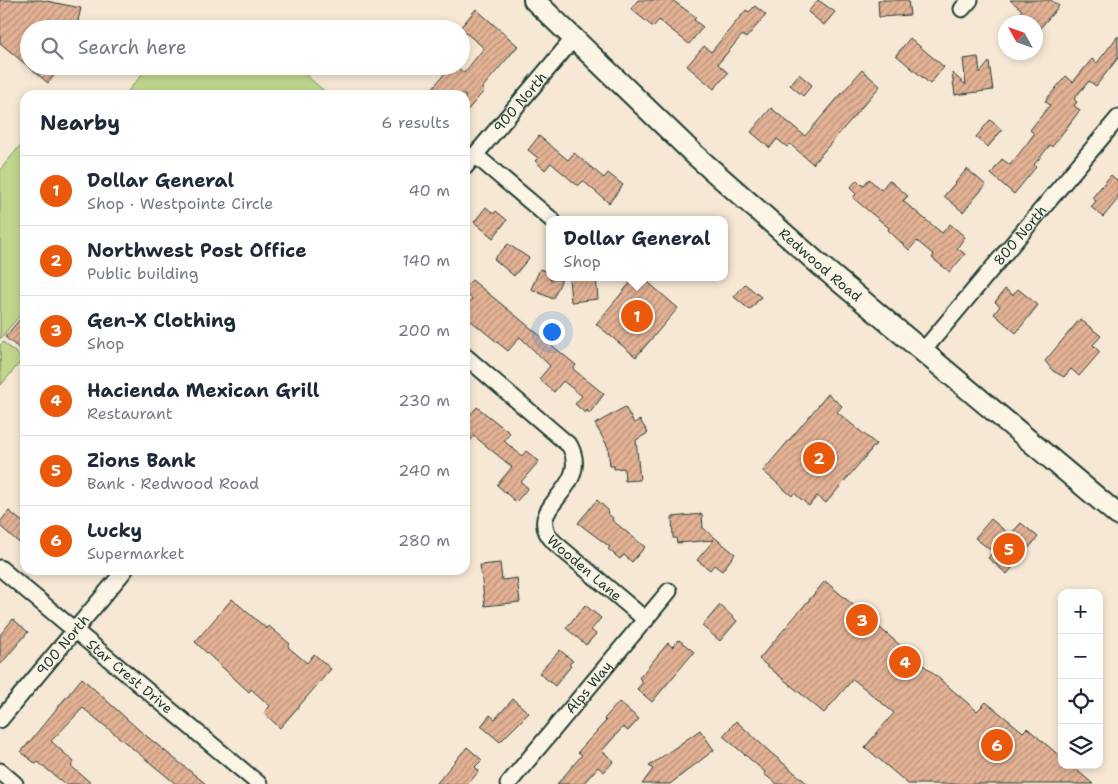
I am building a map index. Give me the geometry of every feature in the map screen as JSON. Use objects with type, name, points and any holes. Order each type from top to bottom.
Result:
[{"type":"main road","name":"Redwood Road","points":[[534,0],[695,155],[1118,515]]},
{"type":"street","name":"900 North","points":[[470,161],[574,38]]},
{"type":"street","name":"800 North","points":[[923,351],[1113,135],[1118,118]]},
{"type":"street","points":[[470,161],[546,216]]},
{"type":"street","name":"Wooden Lane","points":[[470,360],[570,446],[575,460],[573,476],[547,512],[544,525],[546,532],[555,543],[646,620]]},
{"type":"street","name":"Star Crest Drive","points":[[0,568],[76,629],[259,784]]},
{"type":"street","name":"900 North","points":[[0,720],[121,575]]},
{"type":"street","name":"Alps Way","points":[[508,784],[669,591]]},
{"type":"street","points":[[0,771],[15,784]]},
{"type":"green space","points":[[142,75],[306,75],[323,90],[129,90]]},
{"type":"green space","points":[[20,146],[20,315],[0,339],[0,170]]},
{"type":"green space","points":[[3,342],[20,356],[20,363],[1,385],[0,345]]},
{"type":"building","points":[[0,0],[41,0],[81,8],[78,20],[20,20],[20,60],[0,43]]},
{"type":"building","points":[[638,0],[672,0],[696,17],[694,20],[703,27],[689,44],[659,20],[653,27],[631,9]]},
{"type":"building","points":[[818,0],[835,12],[824,25],[808,12]]},
{"type":"building","points":[[878,0],[908,0],[910,15],[879,17]]},
{"type":"building","points":[[1010,0],[1051,0],[1059,6],[1043,25],[1043,15],[1018,15],[1022,10]]},
{"type":"building","points":[[755,6],[766,15],[746,38],[742,35],[718,64],[728,73],[714,89],[687,66],[704,46],[711,52],[746,10],[749,12]]},
{"type":"building","points":[[476,9],[518,46],[482,88],[484,91],[470,107],[470,90],[431,90],[444,75],[470,75],[470,66],[484,48],[470,36],[470,20],[467,20]]},
{"type":"building","points":[[1118,36],[1118,58],[1096,86],[1089,81],[1074,99],[1077,102],[1074,106],[1080,110],[1052,147],[1050,145],[1034,165],[1036,167],[1014,194],[991,174],[1002,159],[1010,165],[1026,145],[1034,134],[1030,130],[1050,105],[1045,101],[1066,76],[1073,82],[1092,59],[1097,63]]},
{"type":"building","points":[[910,38],[944,67],[930,84],[896,55]]},
{"type":"building","points":[[978,57],[980,73],[989,62],[993,90],[955,95],[952,73],[966,85],[963,59]]},
{"type":"building","points":[[862,70],[880,86],[813,164],[790,144],[787,147],[777,139],[770,148],[751,132],[771,108],[805,136]]},
{"type":"building","points":[[799,74],[812,85],[803,96],[790,85]]},
{"type":"building","points":[[38,75],[55,75],[48,83]]},
{"type":"building","points":[[990,120],[1002,130],[988,147],[976,137]]},
{"type":"building","points":[[539,136],[568,160],[574,153],[604,178],[608,173],[623,185],[609,203],[583,181],[578,186],[551,163],[545,170],[535,161],[538,158],[528,150]]},
{"type":"building","points":[[967,169],[986,185],[963,212],[944,196]]},
{"type":"building","points":[[1111,175],[1118,181],[1118,199],[1103,217],[1091,207],[1096,201],[1092,198]]},
{"type":"building","points":[[869,179],[881,190],[889,180],[908,196],[903,201],[942,233],[950,224],[965,237],[957,248],[965,254],[950,272],[932,258],[934,255],[917,241],[909,250],[888,230],[889,228],[853,198],[856,194],[850,188],[857,180],[863,186]]},
{"type":"building","points":[[486,207],[494,214],[496,211],[507,220],[493,238],[474,222]]},
{"type":"building","points":[[508,244],[529,258],[514,276],[494,259]]},
{"type":"building","points":[[540,269],[546,271],[546,281],[561,281],[553,299],[531,289]]},
{"type":"building","points":[[472,280],[576,365],[573,369],[604,394],[589,414],[587,410],[585,413],[575,404],[582,396],[563,381],[554,392],[539,379],[550,366],[520,337],[508,351],[470,320],[470,301],[472,299],[470,297],[470,282]]},
{"type":"building","points":[[569,281],[596,281],[598,299],[571,302]]},
{"type":"building","points":[[632,281],[647,281],[678,308],[636,357],[596,324]]},
{"type":"building","points":[[745,284],[761,297],[750,310],[734,297]]},
{"type":"building","points":[[1005,289],[1013,295],[1018,289],[1038,305],[1016,333],[994,314],[1000,306],[995,302]]},
{"type":"building","points":[[20,319],[20,349],[5,337]]},
{"type":"building","points":[[1080,319],[1101,336],[1093,345],[1100,352],[1079,376],[1071,369],[1064,377],[1053,371],[1045,361]]},
{"type":"building","points":[[828,394],[842,406],[837,412],[876,444],[826,503],[817,496],[809,506],[794,493],[792,496],[763,471]]},
{"type":"building","points":[[477,407],[510,433],[504,441],[522,456],[526,451],[539,461],[521,482],[528,488],[516,502],[497,485],[512,467],[474,436],[470,441],[470,415]]},
{"type":"building","points":[[625,407],[634,423],[640,420],[648,433],[636,440],[640,480],[625,481],[624,468],[614,469],[614,466],[610,466],[608,447],[595,424]]},
{"type":"building","points":[[597,500],[609,511],[607,513],[613,518],[612,520],[645,547],[632,562],[624,555],[620,559],[608,549],[610,547],[578,523]]},
{"type":"building","points":[[9,511],[20,520],[20,544],[0,526],[0,522]]},
{"type":"building","points":[[702,514],[703,528],[735,554],[722,571],[714,565],[710,570],[697,560],[714,540],[677,543],[676,538],[673,538],[672,517]]},
{"type":"building","points":[[991,519],[1010,535],[1021,523],[1038,537],[1007,574],[988,558],[993,552],[975,538]]},
{"type":"building","points":[[500,563],[502,580],[517,578],[520,602],[485,606],[480,565]]},
{"type":"building","points":[[825,581],[977,711],[986,702],[1023,732],[1027,728],[1058,755],[1058,769],[1076,769],[1093,784],[908,784],[865,747],[894,713],[853,679],[824,713],[759,659]]},
{"type":"building","points":[[232,599],[267,629],[269,626],[290,644],[288,647],[307,663],[314,654],[331,669],[280,728],[264,713],[270,706],[251,689],[249,692],[195,642]]},
{"type":"building","points":[[585,605],[601,618],[591,630],[596,634],[586,645],[566,628]]},
{"type":"building","points":[[720,605],[737,621],[720,641],[702,626]]},
{"type":"building","points":[[13,619],[28,632],[0,665],[0,635]]},
{"type":"building","points":[[679,640],[694,652],[652,702],[637,689],[643,682],[639,678],[668,643],[672,647]]},
{"type":"building","points":[[560,650],[573,661],[555,686],[539,673]]},
{"type":"building","points":[[82,678],[139,730],[206,784],[176,784],[83,708],[51,741],[74,762],[71,766],[92,784],[65,784],[38,762],[36,764],[21,752]]},
{"type":"building","points":[[513,699],[529,713],[500,742],[481,726],[490,715],[495,719]]},
{"type":"building","points":[[619,702],[639,719],[628,731],[623,727],[602,751],[614,761],[604,772],[598,767],[583,784],[557,784],[582,755],[578,752],[606,721],[604,719]]},
{"type":"building","points":[[736,721],[808,784],[777,784],[764,774],[765,772],[723,736]]},
{"type":"building","points":[[700,730],[714,750],[670,784],[642,784],[653,769],[649,766]]},
{"type":"building","points":[[467,747],[482,760],[475,767],[479,771],[468,784],[436,784]]},
{"type":"place","name":"Dollar General","points":[[637,316]]},
{"type":"place","name":"Northwest Post Office","points":[[819,458]]},
{"type":"place","name":"Zions Bank","points":[[1009,549]]},
{"type":"place","name":"Gen-X Clothing","points":[[862,620]]},
{"type":"place","name":"Hacienda Mexican Grill","points":[[905,662]]},
{"type":"place","name":"Lucky","points":[[997,745]]}]
